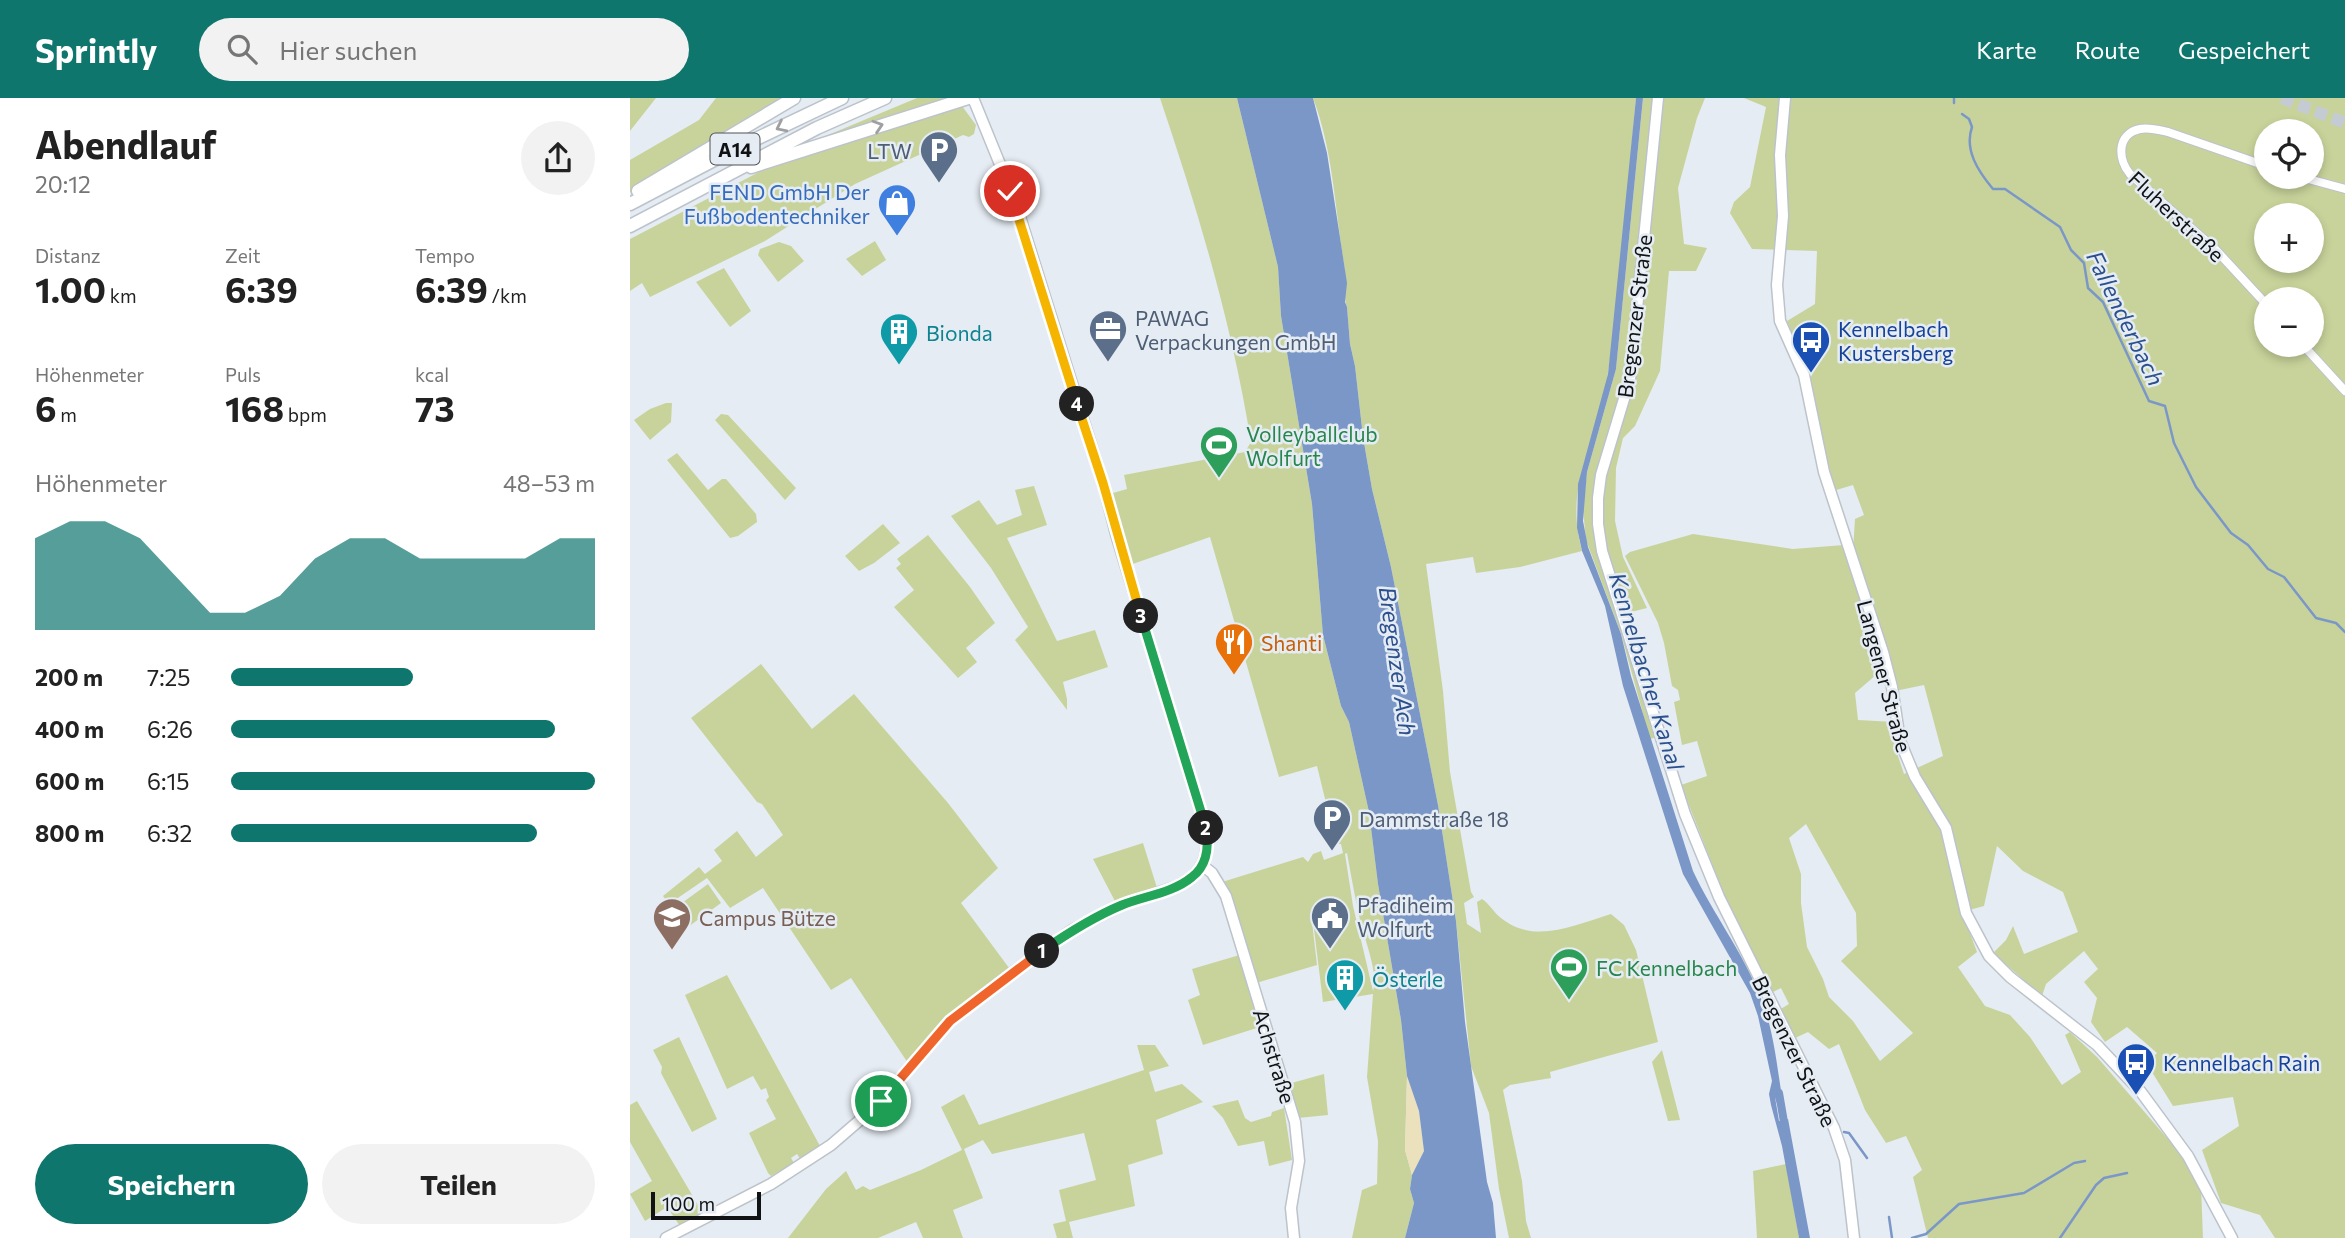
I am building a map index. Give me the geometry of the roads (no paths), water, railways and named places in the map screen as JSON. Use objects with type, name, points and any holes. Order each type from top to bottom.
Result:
[{"type":"highway","points":[[630,197],[794,98]]},
{"type":"highway","name":"A14","points":[[630,204],[733,150],[842,98]]},
{"type":"highway","name":"A14","points":[[630,226],[817,128],[885,98]]},
{"type":"highway","points":[[730,172],[970,98]]},
{"type":"main road","points":[[666,1238],[771,1184],[831,1145],[876,1107],[950,1021],[1090,919],[1124,904],[1178,886],[1199,869],[1208,847],[1205,826],[1103,483],[1015,201],[970,98]]},
{"type":"main road","name":"Bregenzer Straße","points":[[1658,98],[1630,379],[1601,475],[1598,498],[1602,551],[1685,814],[1719,897],[1834,1128],[1845,1160],[1854,1238]]},
{"type":"main road","name":"Langener Straße","points":[[1785,98],[1780,155],[1783,216],[1777,285],[1780,321],[1804,375],[1824,472],[1884,656],[1900,741],[1915,778],[1946,828],[1966,913],[1975,933],[1996,963],[2097,1045],[2141,1092],[2188,1156],[2232,1238]]},
{"type":"main road","name":"Achstraße","points":[[1199,869],[1208,879],[1216,880],[1223,889],[1296,1122],[1299,1161],[1291,1208],[1294,1238]]},
{"type":"street","name":"Fluherstraße","points":[[2254,162],[2151,129],[2133,131],[2122,143],[2123,166],[2130,174],[2215,249],[2254,291]]},
{"type":"street","points":[[2324,183],[2345,189]]},
{"type":"street","points":[[2314,357],[2345,391]]},
{"type":"water","name":"Bregenzer Ach","points":[[1237,98],[1313,98],[1327,153],[1347,283],[1345,302],[1363,437],[1438,805],[1456,921],[1465,1022],[1496,1238],[1405,1238],[1414,1203],[1410,1189],[1412,1175],[1424,1151],[1419,1111],[1407,1076],[1369,812],[1349,722],[1341,706],[1323,635],[1312,504],[1281,316],[1278,267]]},
{"type":"water","points":[[1636,98],[1643,98],[1616,369],[1587,472],[1583,521],[1588,547],[1621,634],[1631,676],[1693,871],[1745,964],[1765,1009],[1783,1103],[1777,1104],[1775,1097],[1779,1121],[1788,1119],[1810,1238],[1799,1238],[1782,1146],[1771,1105],[1769,1094],[1772,1081],[1758,1016],[1750,993],[1683,874],[1623,686],[1605,606],[1582,551],[1577,528],[1578,484],[1608,374]]},
{"type":"waterway","name":"Fallenderbach","points":[[1954,98],[1954,103]]},
{"type":"waterway","name":"Fallenderbach","points":[[1962,114],[1969,119],[1972,127],[1970,144],[1974,160],[1993,189],[2005,189],[2060,227],[2071,250],[2084,263],[2088,288],[2103,302],[2149,401],[2165,406],[2174,443],[2196,487],[2231,533],[2248,545],[2268,569],[2284,577],[2316,618],[2336,623],[2345,632]]},
{"type":"waterway","name":"Kennelbacher Kanal","points":[[1779,1093],[1785,1128]]},
{"type":"waterway","points":[[1844,1132],[1849,1133],[1867,1158]]},
{"type":"waterway","points":[[1912,1238],[1926,1234],[1959,1204],[2024,1193],[2074,1163],[2085,1161]]},
{"type":"waterway","points":[[2060,1238],[2096,1185],[2104,1178],[2127,1173]]},
{"type":"waterway","points":[[1889,1217],[1892,1238]]},
{"type":"tunnel","points":[[2282,98],[2345,123]]},
{"type":"place","name":"LTW","points":[[939,184]]},
{"type":"place","name":"FEND GmbH Der Fußbodentechniker","points":[[897,237]]},
{"type":"place","name":"PAWAG Verpackungen GmbH","points":[[1108,363]]},
{"type":"place","name":"Bionda","points":[[899,366]]},
{"type":"place","name":"Kennelbach Kustersberg","points":[[1811,374]]},
{"type":"place","name":"Volleyballclub Wolfurt","points":[[1219,479]]},
{"type":"place","name":"Shanti","points":[[1234,676]]},
{"type":"place","name":"Dammstraße 18","points":[[1332,852]]},
{"type":"place","name":"Pfadiheim Wolfurt","points":[[1330,950]]},
{"type":"place","name":"Campus Bütze","points":[[672,951]]},
{"type":"place","name":"FC Kennelbach","points":[[1569,1001]]},
{"type":"place","name":"Österle","points":[[1345,1012]]},
{"type":"place","name":"Kennelbach Rain","points":[[2136,1096]]}]
